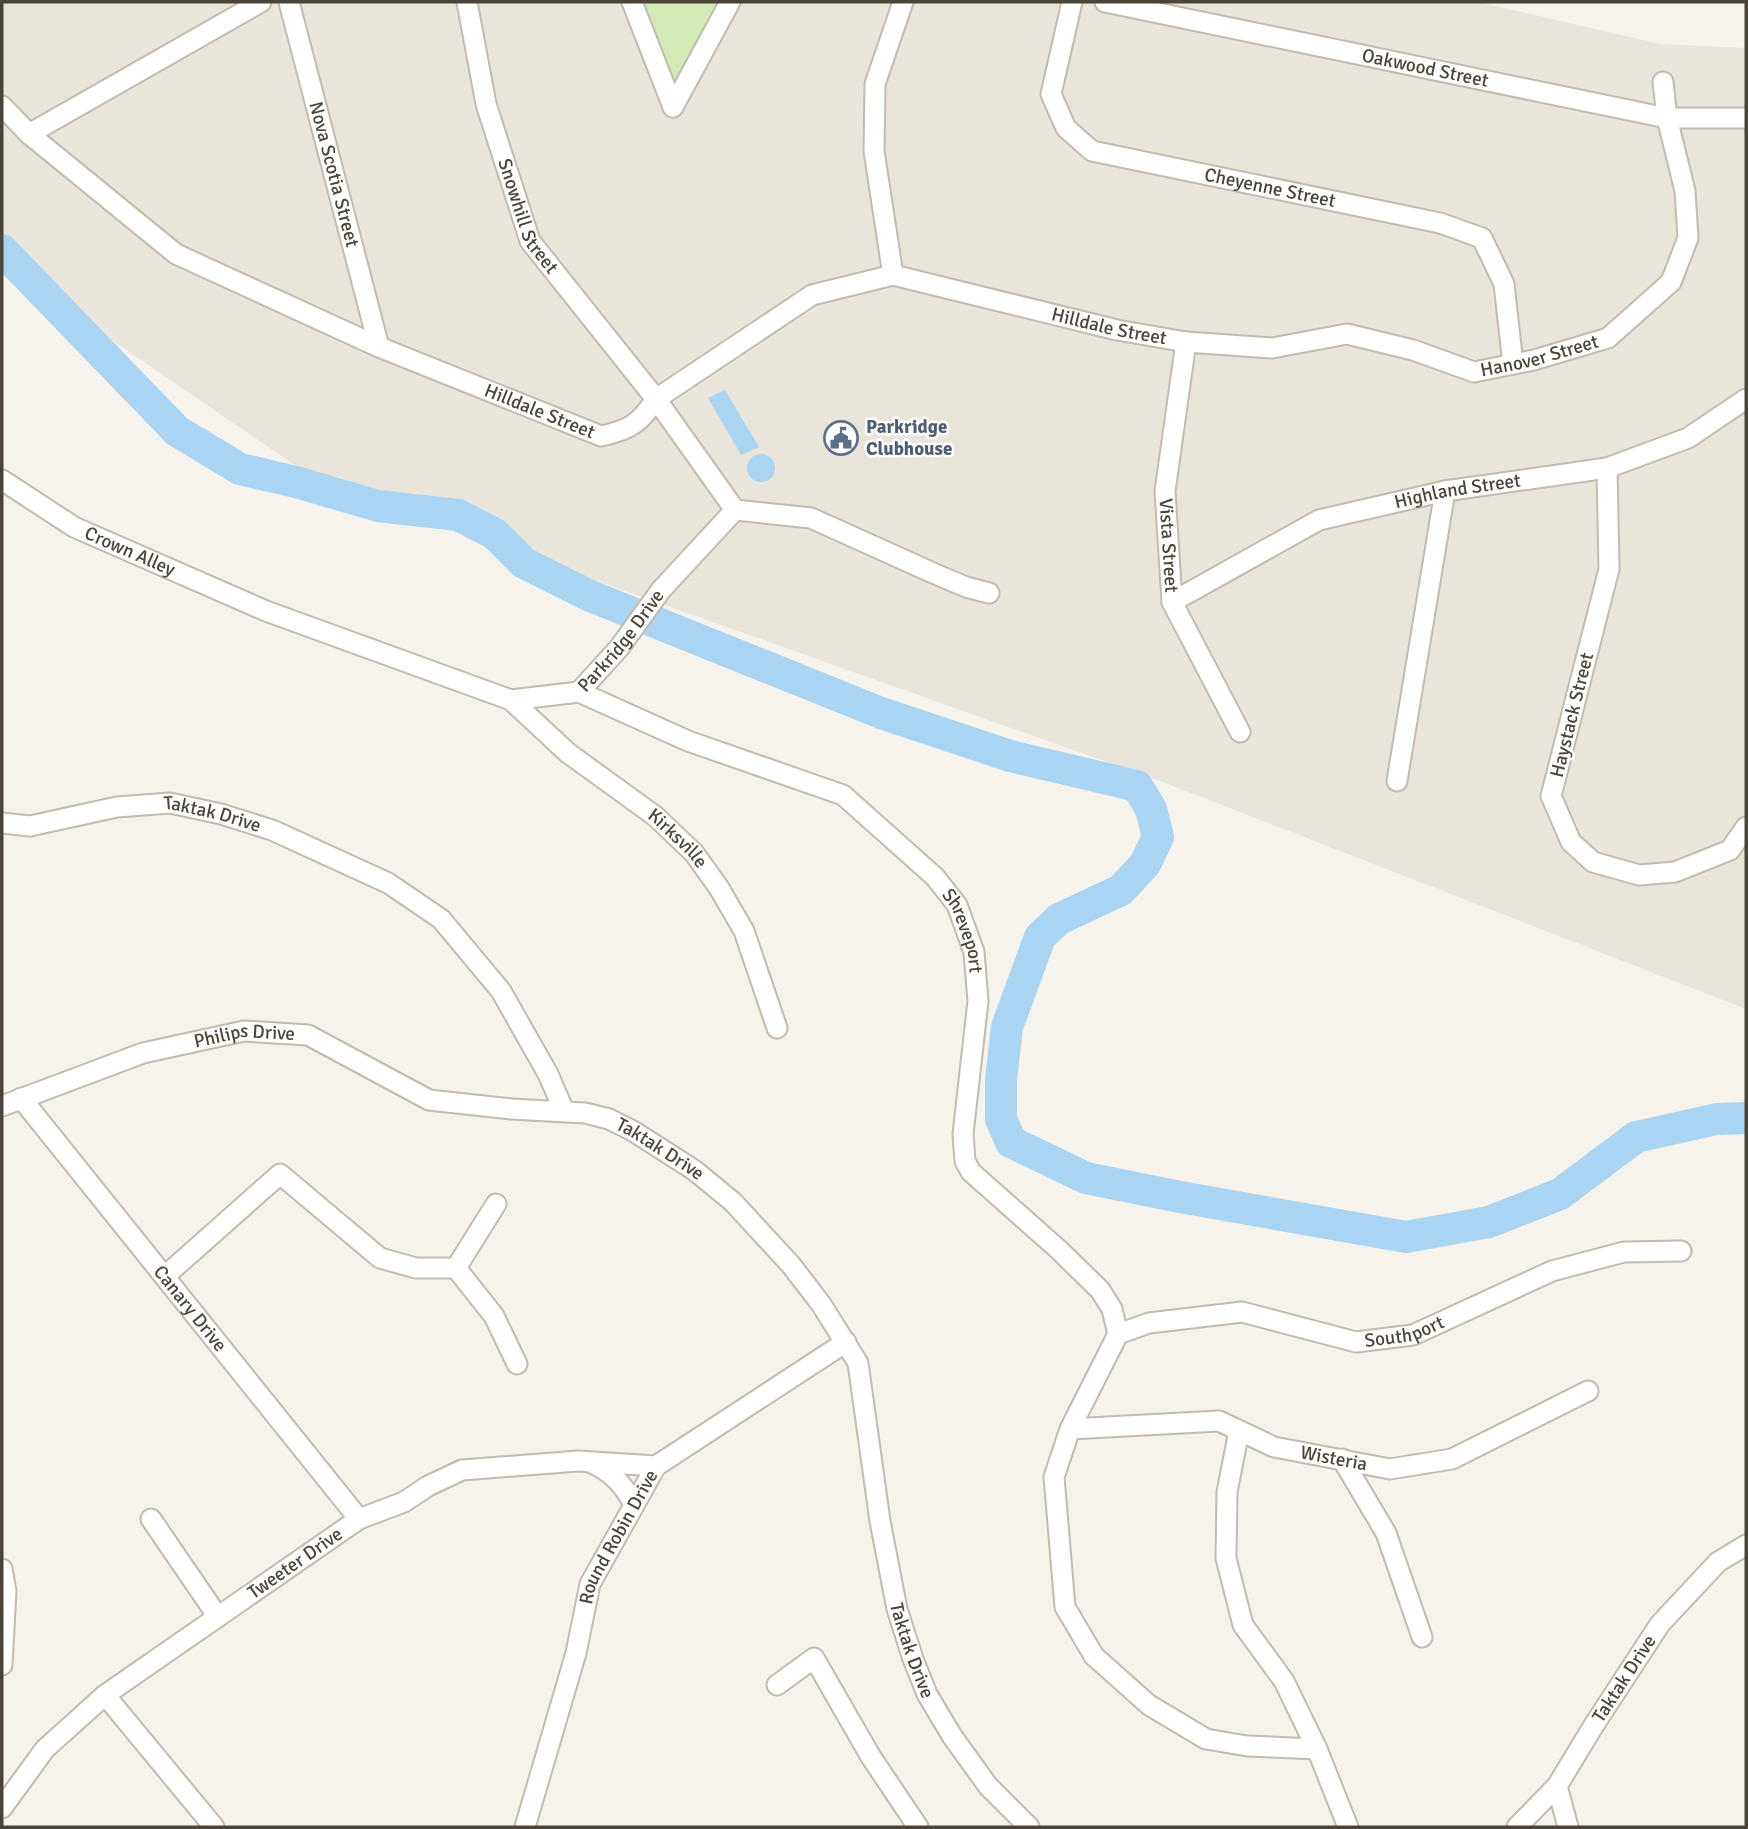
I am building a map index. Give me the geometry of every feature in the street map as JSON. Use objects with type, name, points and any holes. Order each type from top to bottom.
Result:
[{"type":"street","points":[[29,134],[261,2]]},
{"type":"street","name":"Nova Scotia Street","points":[[289,2],[379,347]]},
{"type":"street","name":"Snowhill Street","points":[[467,2],[486,104],[530,241],[656,399]]},
{"type":"street","points":[[632,2],[673,107],[730,2]]},
{"type":"street","points":[[893,275],[874,151],[875,84],[903,2]]},
{"type":"street","name":"Cheyenne Street","points":[[1072,2],[1051,94],[1066,128],[1092,151],[1440,223],[1482,238],[1504,284],[1513,364]]},
{"type":"street","name":"Oakwood Street","points":[[1105,2],[1667,118],[1746,118]]},
{"type":"street","name":"Hanover Street","points":[[1186,342],[1272,348],[1347,334],[1413,349],[1474,372],[1608,338],[1671,282],[1688,238],[1685,191],[1667,118],[1663,82]]},
{"type":"street","name":"Hilldale Street","points":[[2,106],[29,134],[176,254],[379,347],[601,436],[621,432],[642,420],[656,399],[812,295],[893,275],[1118,330],[1186,342]]},
{"type":"street","name":"Vista Street","points":[[1186,342],[1164,491],[1172,602],[1240,732]]},
{"type":"street","points":[[656,399],[735,510],[811,518],[944,578],[989,593]]},
{"type":"street","name":"Highland Street","points":[[1172,602],[1319,520],[1445,491],[1607,468],[1688,438],[1746,399]]},
{"type":"street","name":"Haystack Street","points":[[1607,468],[1609,569],[1551,796],[1571,842],[1593,862],[1639,875],[1675,872],[1730,850],[1746,827]]},
{"type":"street","name":"Crown Alley","points":[[2,480],[74,527],[266,611]]},
{"type":"street","points":[[1397,781],[1445,491]]},
{"type":"street","name":"Parkridge Drive","points":[[266,611],[511,699],[579,692],[619,648],[661,590],[735,510]]},
{"type":"street","name":"Shreveport","points":[[579,692],[688,741],[844,795],[935,877],[957,905],[974,952],[978,1001],[966,1096],[963,1134],[965,1161],[971,1172],[1100,1290],[1112,1309],[1118,1334]]},
{"type":"street","name":"Kirksville","points":[[511,699],[568,753],[655,816],[694,853],[744,930],[777,1028]]},
{"type":"street","name":"Taktak Drive","points":[[2,824],[30,826],[117,807],[170,803],[221,814],[272,830],[388,883],[441,919],[501,991],[548,1074],[564,1111],[609,1119],[633,1131],[694,1170],[733,1202],[791,1265],[858,1363],[880,1521],[897,1609],[913,1659],[927,1694],[952,1736],[988,1786],[1029,1827]]},
{"type":"street","name":"Philips Drive","points":[[2,1106],[143,1053],[244,1031],[308,1035],[429,1100],[511,1109],[564,1111]]},
{"type":"street","name":"Canary Drive","points":[[20,1097],[359,1519]]},
{"type":"street","points":[[165,1276],[280,1174],[380,1258],[416,1268],[456,1268]]},
{"type":"street","points":[[456,1268],[496,1204]]},
{"type":"street","name":"Southport","points":[[1118,1334],[1149,1323],[1242,1312],[1356,1342],[1413,1335],[1552,1271],[1623,1252],[1681,1251]]},
{"type":"street","points":[[456,1268],[494,1316],[517,1364]]},
{"type":"street","points":[[1118,1334],[1070,1429],[1054,1477],[1065,1607],[1094,1656],[1149,1705],[1206,1739],[1247,1746],[1317,1749]]},
{"type":"street","name":"Round Robin Drive","points":[[525,1827],[576,1653],[590,1584],[656,1466],[846,1342]]},
{"type":"street","name":"Wisteria","points":[[1070,1429],[1219,1421],[1274,1447],[1390,1469],[1452,1459],[1588,1391]]},
{"type":"street","points":[[1239,1431],[1227,1493],[1226,1558],[1242,1625],[1284,1681],[1317,1749],[1348,1827]]},
{"type":"street","points":[[1342,1459],[1386,1533],[1422,1637]]},
{"type":"street","points":[[588,1461],[617,1479],[634,1505]]},
{"type":"street","name":"Tweeter Drive","points":[[2,1808],[45,1749],[105,1695],[359,1519],[404,1502],[428,1486],[461,1470],[588,1461],[656,1466]]},
{"type":"street","points":[[151,1519],[218,1617]]},
{"type":"street","name":"Taktak Drive","points":[[1517,1827],[1557,1786],[1660,1624],[1718,1562],[1746,1545]]},
{"type":"street","points":[[2,1569],[6,1591],[2,1665]]},
{"type":"street","points":[[777,1685],[814,1658],[871,1756],[918,1827]]},
{"type":"street","points":[[105,1695],[214,1827]]},
{"type":"street","points":[[1557,1786],[1568,1827]]},
{"type":"shaded area","points":[[2,2],[1478,2],[1660,44],[1746,48],[1746,1009],[1163,782],[321,483],[62,306],[2,245]]},
{"type":"green space","points":[[632,2],[729,2],[673,101]]},
{"type":"water","points":[[725,390],[759,447],[741,455],[708,398]]},
{"type":"water","points":[[761,454],[771,458],[775,468],[771,478],[761,482],[751,478],[747,468],[751,458]]},
{"type":"waterway","points":[[2,250],[177,431],[240,469],[378,506],[458,515],[495,534],[524,563],[588,595],[881,713],[1010,756],[1137,786],[1151,809],[1158,837],[1145,864],[1121,890],[1059,919],[1040,937],[1007,1027],[1001,1080],[1001,1119],[1011,1142],[1086,1178],[1406,1237],[1489,1222],[1560,1194],[1636,1137],[1717,1119],[1746,1118]]},
{"type":"place","name":"Parkridge Clubhouse","points":[[841,438]]}]
